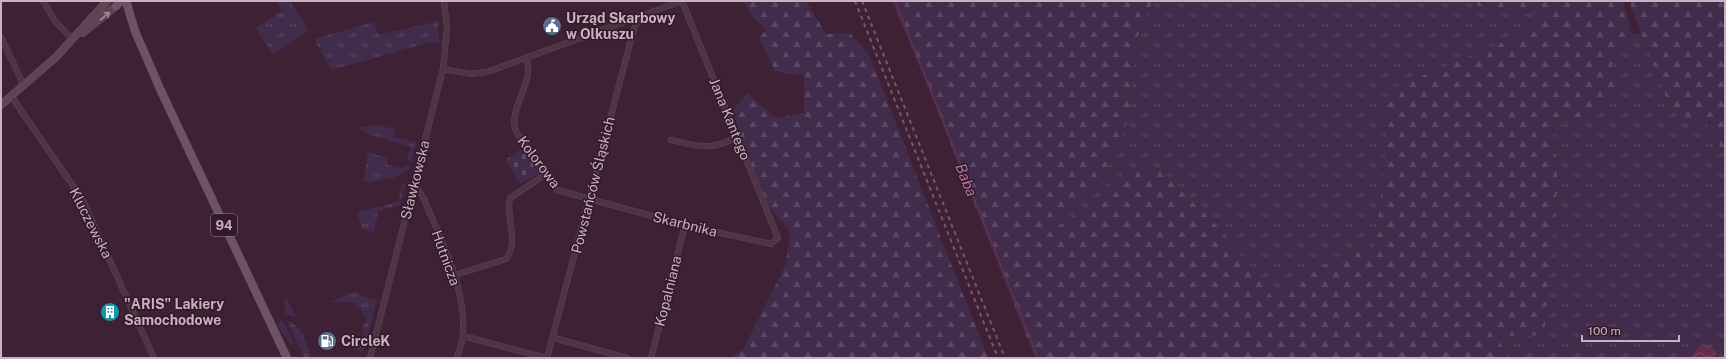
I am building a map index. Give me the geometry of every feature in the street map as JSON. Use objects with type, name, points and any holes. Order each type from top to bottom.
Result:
[{"type":"main road","points":[[73,40],[107,1]]},
{"type":"main road","name":"94","points":[[126,1],[135,31],[161,91],[287,358]]},
{"type":"main road","points":[[1,105],[24,86],[73,40],[117,3]]},
{"type":"street","points":[[43,1],[55,21],[73,40]]},
{"type":"street","name":"Sławkowska","points":[[370,358],[443,69],[447,27],[444,1]]},
{"type":"street","points":[[443,69],[480,73],[682,1]]},
{"type":"street","name":"Jana Kantego","points":[[682,1],[778,238]]},
{"type":"street","name":"Powstańców Śląskich","points":[[546,358],[554,338],[633,32],[636,24],[644,15]]},
{"type":"street","points":[[1,37],[24,86]]},
{"type":"street","name":"Kolorowa","points":[[526,57],[529,69],[516,115],[515,129],[557,190],[590,200]]},
{"type":"street","name":"Kluczewska","points":[[11,96],[82,199],[154,358]]},
{"type":"street","points":[[671,140],[700,147],[713,147],[738,137]]},
{"type":"street","points":[[455,275],[506,259],[510,254],[512,245],[510,198],[546,174]]},
{"type":"street","name":"Hutnicza","points":[[413,187],[418,189],[424,199],[455,275],[463,321],[463,336],[457,358]]},
{"type":"street","name":"Skarbnika","points":[[590,200],[765,244],[771,244],[778,238]]},
{"type":"street","name":"Kopalniana","points":[[651,358],[685,225]]},
{"type":"street","points":[[463,336],[546,358]]},
{"type":"street","points":[[554,338],[627,358]]},
{"type":"green space","points":[[276,1],[290,1],[309,30],[273,55],[256,28],[282,11]]},
{"type":"green space","points":[[743,1],[806,1],[826,34],[850,33],[870,57],[988,358],[731,358],[744,348],[786,264],[790,232],[769,206],[742,142],[733,110],[747,93],[777,119],[804,112],[804,74],[795,75],[775,71],[759,37],[767,30],[754,19]]},
{"type":"green space","points":[[892,1],[1153,1],[1137,38],[1127,123],[1104,176],[1080,198],[1053,217],[1060,225],[1091,205],[1115,180],[1135,167],[1156,168],[1175,183],[1223,232],[1272,297],[1335,258],[1375,248],[1388,127],[1380,110],[1391,89],[1537,28],[1538,14],[1483,7],[1473,4],[1473,1],[1623,1],[1632,34],[1611,65],[1621,92],[1588,114],[1552,128],[1558,182],[1544,335],[1498,337],[1507,358],[1035,358],[926,82]]},
{"type":"green space","points":[[1153,1],[1473,1],[1474,4],[1483,7],[1538,14],[1537,28],[1490,49],[1380,110],[1388,127],[1375,248],[1335,258],[1272,298],[1223,232],[1175,183],[1156,168],[1115,180],[1091,205],[1060,225],[1053,217],[1080,198],[1104,176],[1127,123],[1137,38]]},
{"type":"green space","points":[[1629,1],[1725,1],[1725,149],[1721,148],[1706,122],[1683,122],[1670,108]]},
{"type":"green space","points":[[438,21],[439,43],[428,43],[331,70],[314,39],[374,22],[378,35]]},
{"type":"green space","points":[[1632,34],[1642,34],[1670,108],[1683,122],[1706,122],[1721,148],[1725,149],[1725,358],[1507,358],[1498,337],[1543,335],[1558,182],[1552,128],[1588,114],[1611,65]]},
{"type":"green space","points":[[377,125],[395,129],[394,137],[416,142],[411,163],[407,159],[411,147],[371,135],[358,128]]},
{"type":"green space","points":[[523,148],[540,173],[520,184],[505,160]]},
{"type":"green space","points":[[368,152],[387,158],[387,165],[400,168],[407,165],[410,167],[409,170],[393,178],[363,183]]},
{"type":"green space","points":[[402,184],[406,185],[400,205],[378,211],[374,232],[362,229],[357,212],[398,202]]},
{"type":"green space","points":[[356,291],[364,297],[377,300],[364,350],[361,351],[351,346],[364,339],[363,328],[367,320],[362,311],[351,302],[330,302]]},
{"type":"green space","points":[[285,296],[296,317],[285,315]]},
{"type":"green space","points":[[280,321],[283,321],[294,343],[291,344],[277,325]]},
{"type":"green space","points":[[287,321],[297,326],[300,330],[312,358],[304,358]]},
{"type":"water","points":[[1701,344],[1708,345],[1716,351],[1716,358],[1691,358]]},
{"type":"waterway","name":"Baba","points":[[895,1],[1038,358]]},
{"type":"railway","points":[[855,1],[998,358]]},
{"type":"railway","points":[[862,1],[1005,358]]},
{"type":"place","name":"Urząd Skarbowy w Olkuszu","points":[[552,26]]},
{"type":"place","name":"\"ARIS\" Lakiery Samochodowe","points":[[110,312]]},
{"type":"place","name":"CircleK","points":[[327,341]]}]
